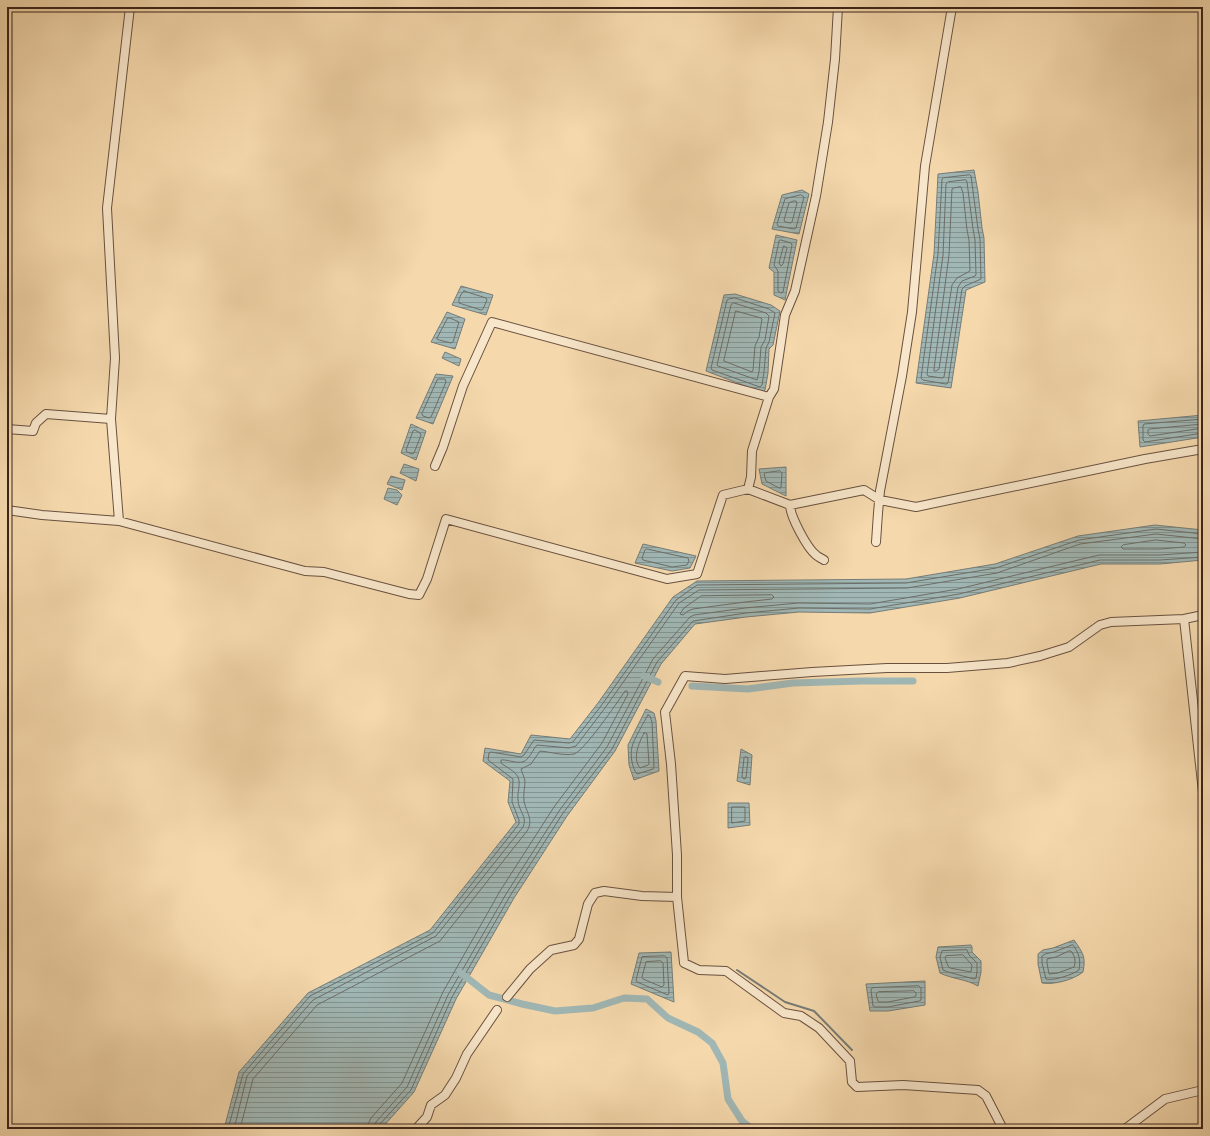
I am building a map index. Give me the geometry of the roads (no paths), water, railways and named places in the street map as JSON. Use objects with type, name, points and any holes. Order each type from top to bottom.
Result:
[{"type":"street","points":[[119,522],[111,419],[115,358],[107,208],[130,7]]},
{"type":"street","points":[[748,489],[751,477],[752,451],[769,397],[774,389],[785,314],[795,291],[816,196],[829,114],[835,59],[838,7]]},
{"type":"street","points":[[876,542],[882,484],[912,312],[925,166],[952,7]]},
{"type":"street","points":[[435,466],[443,447],[463,386],[492,322],[769,397]]},
{"type":"street","points":[[7,429],[34,431],[36,423],[46,414],[111,419]]},
{"type":"street","points":[[7,510],[42,515],[119,522],[305,571],[324,572],[409,594],[419,595],[427,579],[446,519],[667,579],[698,574],[723,495],[748,489],[790,505],[864,490],[880,500],[916,507],[1145,459],[1203,449]]},
{"type":"street","points":[[790,505],[790,511],[810,550],[824,560]]},
{"type":"street","points":[[1003,1129],[986,1096],[978,1090],[904,1086],[857,1087],[852,1082],[850,1061],[819,1028],[800,1016],[784,1013],[726,971],[699,970],[684,963],[677,897],[677,855],[673,813],[671,764],[665,712],[685,676],[725,680],[812,672],[887,668],[947,668],[1008,663],[1040,656],[1069,647],[1100,625],[1111,622],[1184,619],[1203,615]]},
{"type":"street","points":[[1184,619],[1203,792]]},
{"type":"street","points":[[507,997],[530,969],[551,950],[574,944],[579,939],[588,904],[595,892],[604,891],[642,896],[677,897]]},
{"type":"street","points":[[416,1129],[427,1117],[431,1105],[445,1095],[456,1078],[468,1054],[497,1010]]},
{"type":"street","points":[[1125,1129],[1165,1099],[1203,1090]]},
{"type":"water","points":[[974,170],[984,238],[985,282],[966,290],[951,388],[916,383],[934,254],[938,174]]},
{"type":"water","points":[[802,190],[809,194],[799,234],[772,229],[782,195]]},
{"type":"water","points":[[776,235],[797,240],[785,300],[774,295],[774,272],[769,268]]},
{"type":"water","points":[[461,286],[493,295],[486,315],[452,305]]},
{"type":"water","points":[[735,294],[771,305],[780,311],[773,345],[769,349],[768,373],[765,390],[761,392],[706,371],[724,295]]},
{"type":"water","points":[[447,312],[465,319],[455,349],[431,342]]},
{"type":"water","points":[[445,352],[461,359],[459,366],[442,358]]},
{"type":"water","points":[[436,374],[453,376],[433,424],[416,418]]},
{"type":"water","points":[[1203,415],[1203,437],[1140,447],[1138,421]]},
{"type":"water","points":[[411,424],[426,431],[416,460],[401,453]]},
{"type":"water","points":[[404,464],[419,469],[416,481],[400,473]]},
{"type":"water","points":[[786,467],[786,496],[762,484],[759,469]]},
{"type":"water","points":[[391,476],[405,480],[402,490],[387,484]]},
{"type":"water","points":[[388,488],[397,490],[402,495],[397,505],[384,499]]},
{"type":"water","points":[[1155,525],[1203,530],[1203,560],[1160,564],[1101,564],[960,598],[870,613],[799,612],[695,624],[661,664],[615,751],[567,816],[514,898],[456,999],[414,1092],[381,1129],[224,1129],[239,1072],[308,993],[430,930],[516,822],[508,802],[510,781],[483,761],[485,748],[521,754],[531,735],[570,739],[598,703],[673,597],[697,581],[906,579],[995,564],[1078,536]]},
{"type":"water","points":[[643,544],[696,556],[690,568],[672,571],[635,563]]},
{"type":"water","points":[[646,709],[654,713],[656,721],[659,771],[634,780],[629,765],[628,745]]},
{"type":"water","points":[[741,749],[752,755],[750,785],[737,781]]},
{"type":"water","points":[[728,803],[749,803],[750,825],[728,828]]},
{"type":"water","points":[[1074,940],[1083,955],[1083,972],[1063,981],[1042,983],[1038,964],[1038,954],[1043,950]]},
{"type":"water","points":[[971,945],[972,952],[981,961],[981,972],[978,986],[940,973],[936,957],[938,947]]},
{"type":"water","points":[[671,952],[674,1002],[631,984],[639,953]]},
{"type":"water","points":[[925,981],[925,1005],[888,1011],[870,1011],[866,984]]},
{"type":"waterway","points":[[644,676],[658,682]]},
{"type":"waterway","points":[[692,686],[748,689],[793,683],[913,681]]},
{"type":"waterway","points":[[737,970],[785,1002],[814,1011],[852,1050]]},
{"type":"waterway","points":[[461,973],[489,995],[555,1011],[593,1008],[624,998],[647,999],[668,1018],[698,1032],[712,1043],[723,1063],[728,1099],[742,1121],[752,1129]]},
{"type":"waterway","points":[[792,1129],[825,1129]]}]
